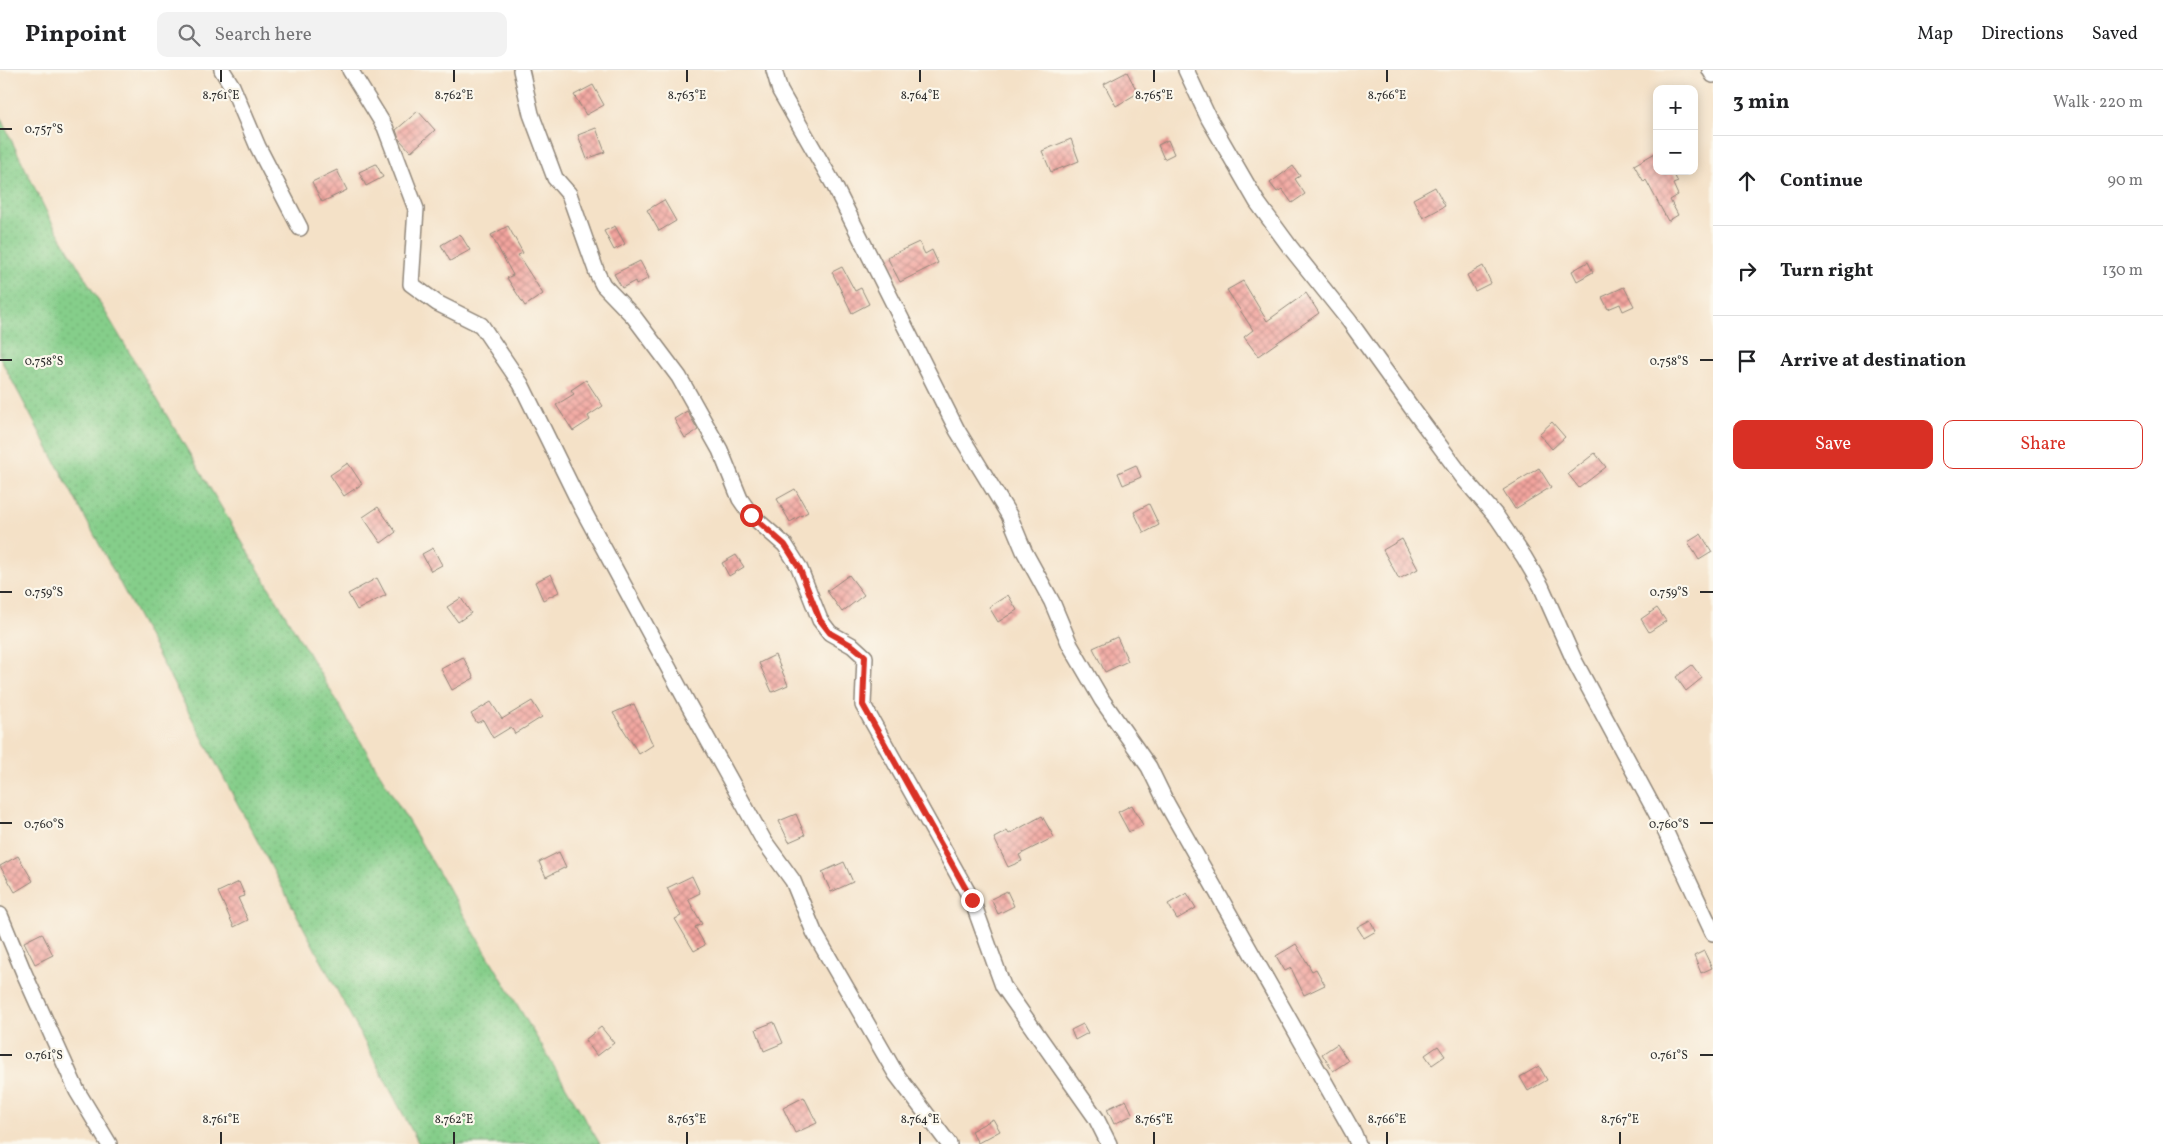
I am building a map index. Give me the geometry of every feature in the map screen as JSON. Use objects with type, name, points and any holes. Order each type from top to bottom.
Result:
[{"type":"street","points":[[222,70],[232,86],[258,147],[300,228]]},
{"type":"street","points":[[350,70],[385,127],[416,209],[411,284],[437,303],[481,325],[521,384],[583,510],[682,693],[764,841],[793,881],[814,932],[896,1074],[949,1144]]},
{"type":"street","points":[[521,70],[531,114],[555,178],[569,194],[603,285],[634,317],[679,377],[720,450],[740,499],[751,515],[785,545],[799,567],[820,620],[830,633],[853,646],[865,656],[863,705],[972,900],[1003,986],[1096,1118],[1110,1144]]},
{"type":"street","points":[[774,70],[780,91],[834,185],[957,430],[1009,515],[1024,551],[1052,602],[1070,645],[1102,700],[1149,767],[1167,804],[1358,1144]]},
{"type":"street","points":[[1186,70],[1209,119],[1257,202],[1350,322],[1416,415],[1465,480],[1497,517],[1524,556],[1541,586],[1579,668],[1661,822],[1713,933]]},
{"type":"street","points":[[1710,70],[1713,75]]},
{"type":"street","points":[[0,915],[77,1091],[109,1144]]},
{"type":"green space","points":[[0,117],[50,219],[600,1144],[419,1144],[0,358]]},
{"type":"building","points":[[1127,72],[1138,93],[1116,106],[1104,84]]},
{"type":"building","points":[[593,85],[604,105],[586,115],[574,95]]},
{"type":"building","points":[[418,111],[435,130],[411,152],[399,139],[396,130]]},
{"type":"building","points":[[596,128],[605,152],[587,159],[578,135]]},
{"type":"building","points":[[1071,139],[1079,161],[1051,172],[1042,151]]},
{"type":"building","points":[[1168,140],[1174,154],[1164,159],[1158,145]]},
{"type":"building","points":[[1653,154],[1653,175],[1674,175],[1678,182],[1673,184],[1678,195],[1670,200],[1678,215],[1668,221],[1646,180],[1644,182],[1634,165]]},
{"type":"building","points":[[376,164],[383,177],[366,186],[359,172]]},
{"type":"building","points":[[1293,166],[1300,176],[1295,179],[1305,194],[1292,203],[1282,189],[1277,192],[1270,183]]},
{"type":"building","points":[[337,170],[347,190],[322,202],[312,182]]},
{"type":"building","points":[[1435,187],[1445,206],[1423,218],[1413,199]]},
{"type":"building","points":[[664,200],[676,221],[659,231],[647,210]]},
{"type":"building","points":[[508,226],[523,253],[518,255],[543,294],[525,306],[507,278],[513,275],[491,235]]},
{"type":"building","points":[[615,226],[625,244],[614,250],[604,231]]},
{"type":"building","points":[[460,234],[470,250],[450,261],[441,245]]},
{"type":"building","points":[[919,242],[925,254],[932,250],[938,263],[900,282],[887,257]]},
{"type":"building","points":[[640,261],[649,278],[636,285],[635,281],[622,288],[614,274]]},
{"type":"building","points":[[1588,262],[1593,272],[1577,281],[1572,271]]},
{"type":"building","points":[[1483,266],[1491,283],[1475,291],[1467,275]]},
{"type":"building","points":[[842,267],[855,291],[861,288],[869,304],[852,313],[832,272]]},
{"type":"building","points":[[1243,281],[1267,321],[1306,293],[1319,313],[1258,356],[1244,337],[1253,330],[1227,290]]},
{"type":"building","points":[[1624,287],[1634,306],[1623,311],[1620,304],[1608,309],[1602,297]]},
{"type":"building","points":[[586,380],[603,406],[588,416],[590,420],[573,431],[556,405],[574,394],[571,390]]},
{"type":"building","points":[[687,411],[698,430],[685,438],[674,419]]},
{"type":"building","points":[[1552,422],[1565,437],[1552,449],[1539,434]]},
{"type":"building","points":[[1595,453],[1606,467],[1579,488],[1568,474]]},
{"type":"building","points":[[348,463],[362,484],[344,496],[330,475]]},
{"type":"building","points":[[1136,465],[1141,477],[1123,485],[1118,473]]},
{"type":"building","points":[[1539,468],[1551,487],[1515,509],[1503,490]]},
{"type":"building","points":[[795,489],[808,512],[790,522],[777,499]]},
{"type":"building","points":[[1149,504],[1159,525],[1144,533],[1134,512]]},
{"type":"building","points":[[378,507],[396,532],[381,543],[363,517]]},
{"type":"building","points":[[1701,534],[1712,552],[1699,560],[1688,542]]},
{"type":"building","points":[[1402,539],[1418,569],[1399,579],[1383,550]]},
{"type":"building","points":[[433,548],[442,565],[431,571],[422,554]]},
{"type":"building","points":[[736,555],[744,567],[729,576],[722,563]]},
{"type":"building","points":[[551,574],[559,592],[543,600],[535,582]]},
{"type":"building","points":[[849,575],[864,595],[842,612],[827,591]]},
{"type":"building","points":[[377,578],[386,595],[357,610],[348,594]]},
{"type":"building","points":[[1008,595],[1017,610],[998,622],[989,607]]},
{"type":"building","points":[[461,598],[471,613],[458,622],[447,607]]},
{"type":"building","points":[[1657,608],[1666,621],[1649,632],[1641,619]]},
{"type":"building","points":[[1117,637],[1128,661],[1105,672],[1093,648]]},
{"type":"building","points":[[775,655],[788,685],[772,692],[759,663]]},
{"type":"building","points":[[463,657],[474,678],[452,690],[441,669]]},
{"type":"building","points":[[1692,665],[1702,678],[1686,691],[1676,677]]},
{"type":"building","points":[[532,701],[542,717],[515,734],[511,727],[493,738],[483,720],[477,723],[471,714],[491,702],[502,719]]},
{"type":"building","points":[[634,704],[653,745],[639,754],[613,713]]},
{"type":"building","points":[[1132,805],[1143,825],[1129,832],[1118,812]]},
{"type":"building","points":[[796,814],[805,835],[789,842],[779,821]]},
{"type":"building","points":[[1042,816],[1054,837],[1019,855],[1022,861],[1008,867],[994,838],[1007,831],[1009,834]]},
{"type":"building","points":[[559,852],[566,867],[546,877],[539,862]]},
{"type":"building","points":[[18,856],[33,881],[15,892],[0,866]]},
{"type":"building","points":[[844,862],[853,882],[831,892],[822,872]]},
{"type":"building","points":[[692,876],[700,893],[688,899],[702,924],[695,927],[705,945],[694,951],[675,919],[681,916],[667,888]]},
{"type":"building","points":[[239,882],[245,896],[238,898],[248,920],[234,927],[218,892]]},
{"type":"building","points":[[1007,891],[1014,906],[998,914],[991,899]]},
{"type":"building","points":[[1187,893],[1196,908],[1177,919],[1168,904]]},
{"type":"building","points":[[1370,920],[1376,931],[1364,938],[1357,927]]},
{"type":"building","points":[[42,933],[53,955],[35,964],[24,942]]},
{"type":"building","points":[[1296,944],[1312,971],[1316,969],[1325,985],[1304,995],[1291,968],[1285,971],[1276,956]]},
{"type":"building","points":[[1704,951],[1712,968],[1701,973],[1694,956]]},
{"type":"building","points":[[774,1022],[783,1043],[764,1051],[756,1029]]},
{"type":"building","points":[[1083,1024],[1088,1033],[1075,1040],[1071,1030]]},
{"type":"building","points":[[601,1027],[614,1043],[597,1056],[585,1040]]},
{"type":"building","points":[[1337,1044],[1348,1061],[1333,1071],[1322,1054]]},
{"type":"building","points":[[1438,1046],[1445,1056],[1432,1065],[1425,1055]]},
{"type":"building","points":[[1539,1066],[1547,1080],[1528,1091],[1520,1077]]},
{"type":"building","points":[[804,1097],[817,1123],[795,1133],[783,1108]]},
{"type":"building","points":[[1126,1100],[1133,1115],[1114,1124],[1107,1109]]},
{"type":"building","points":[[993,1119],[1000,1131],[978,1143],[971,1131]]},
{"type":"route","points":[[751,515],[785,545],[799,567],[820,620],[830,633],[853,646],[865,656],[863,705],[972,900]]}]
